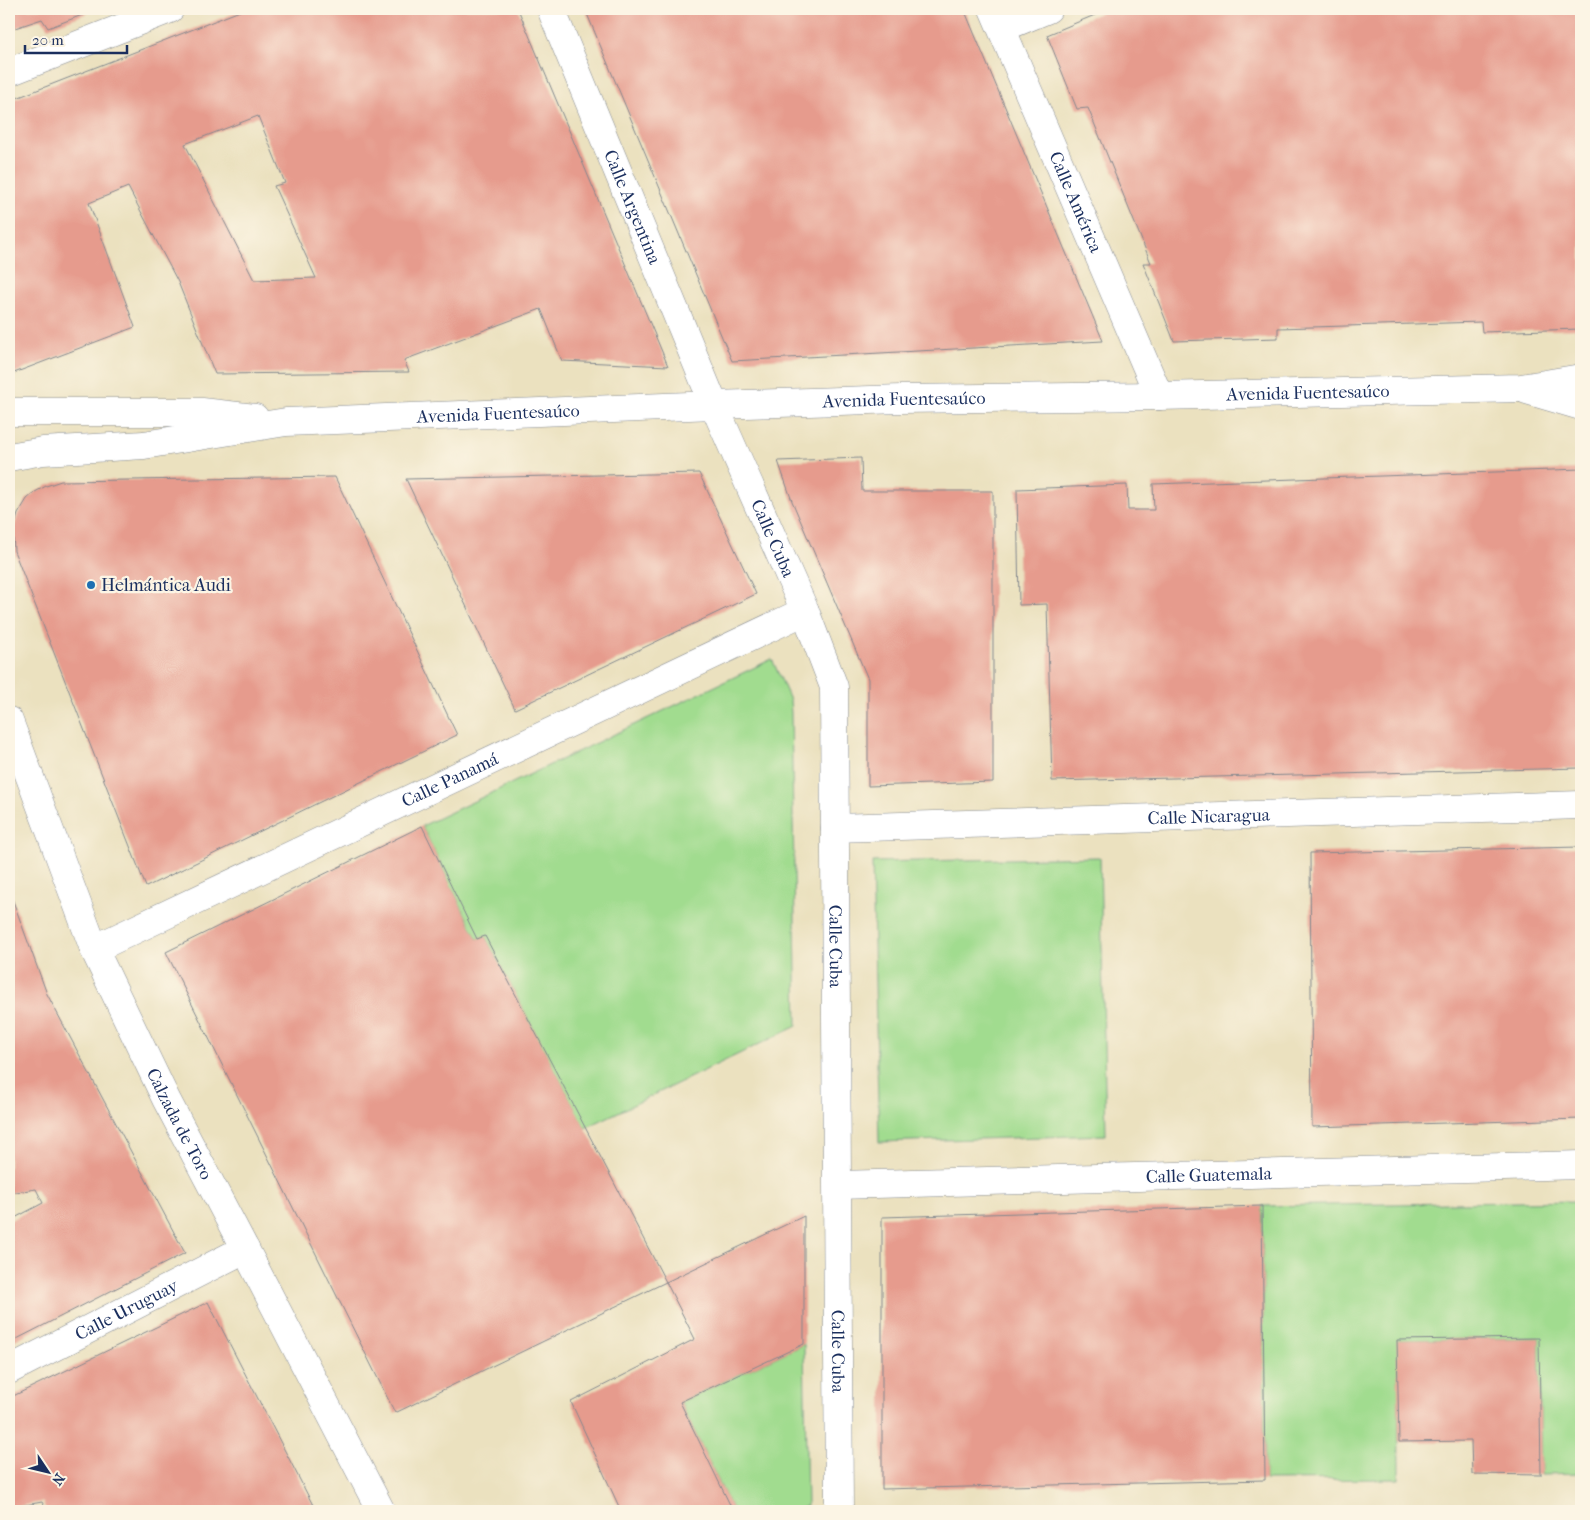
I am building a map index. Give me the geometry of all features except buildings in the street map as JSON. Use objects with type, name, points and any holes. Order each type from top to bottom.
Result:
[{"type":"street","points":[[9,72],[170,9]]},
{"type":"street","name":"Calle Argentina","points":[[551,9],[714,405]]},
{"type":"street","points":[[998,18],[1048,9]]},
{"type":"street","name":"Calle América","points":[[998,18],[1159,396]]},
{"type":"street","name":"Avenida Fuentesaúco","points":[[9,457],[43,451],[144,444],[286,422],[901,399],[1159,396],[1521,388],[1581,378]]},
{"type":"street","name":"Avenida Fuentesaúco","points":[[1521,388],[1581,406]]},
{"type":"street","name":"Calle Cuba","points":[[714,405],[805,611],[834,687],[839,1511]]},
{"type":"street","name":"Avenida Fuentesaúco","points":[[9,412],[202,412],[286,422]]},
{"type":"street","name":"Calle Panamá","points":[[94,949],[805,611]]},
{"type":"street","name":"Calzada de Toro","points":[[9,721],[94,949],[166,1099],[246,1249],[380,1511]]},
{"type":"street","name":"Calle Nicaragua","points":[[835,828],[1581,804]]},
{"type":"street","name":"Calle Guatemala","points":[[838,1185],[1581,1165]]},
{"type":"street","name":"Calle Uruguay","points":[[9,1370],[246,1249]]},
{"type":"green space","points":[[772,659],[790,700],[791,713],[797,1026],[585,1128],[485,936],[477,939],[422,826]]},
{"type":"green space","points":[[1100,857],[1106,1135],[879,1142],[872,862]]},
{"type":"green space","points":[[1581,1201],[1581,1474],[1541,1475],[1539,1338],[1398,1340],[1399,1479],[1265,1480],[1262,1206]]},
{"type":"green space","points":[[804,1344],[807,1506],[796,1511],[733,1511],[680,1402]]},
{"type":"place","name":"Helmántica Audi","points":[[91,585]]}]
